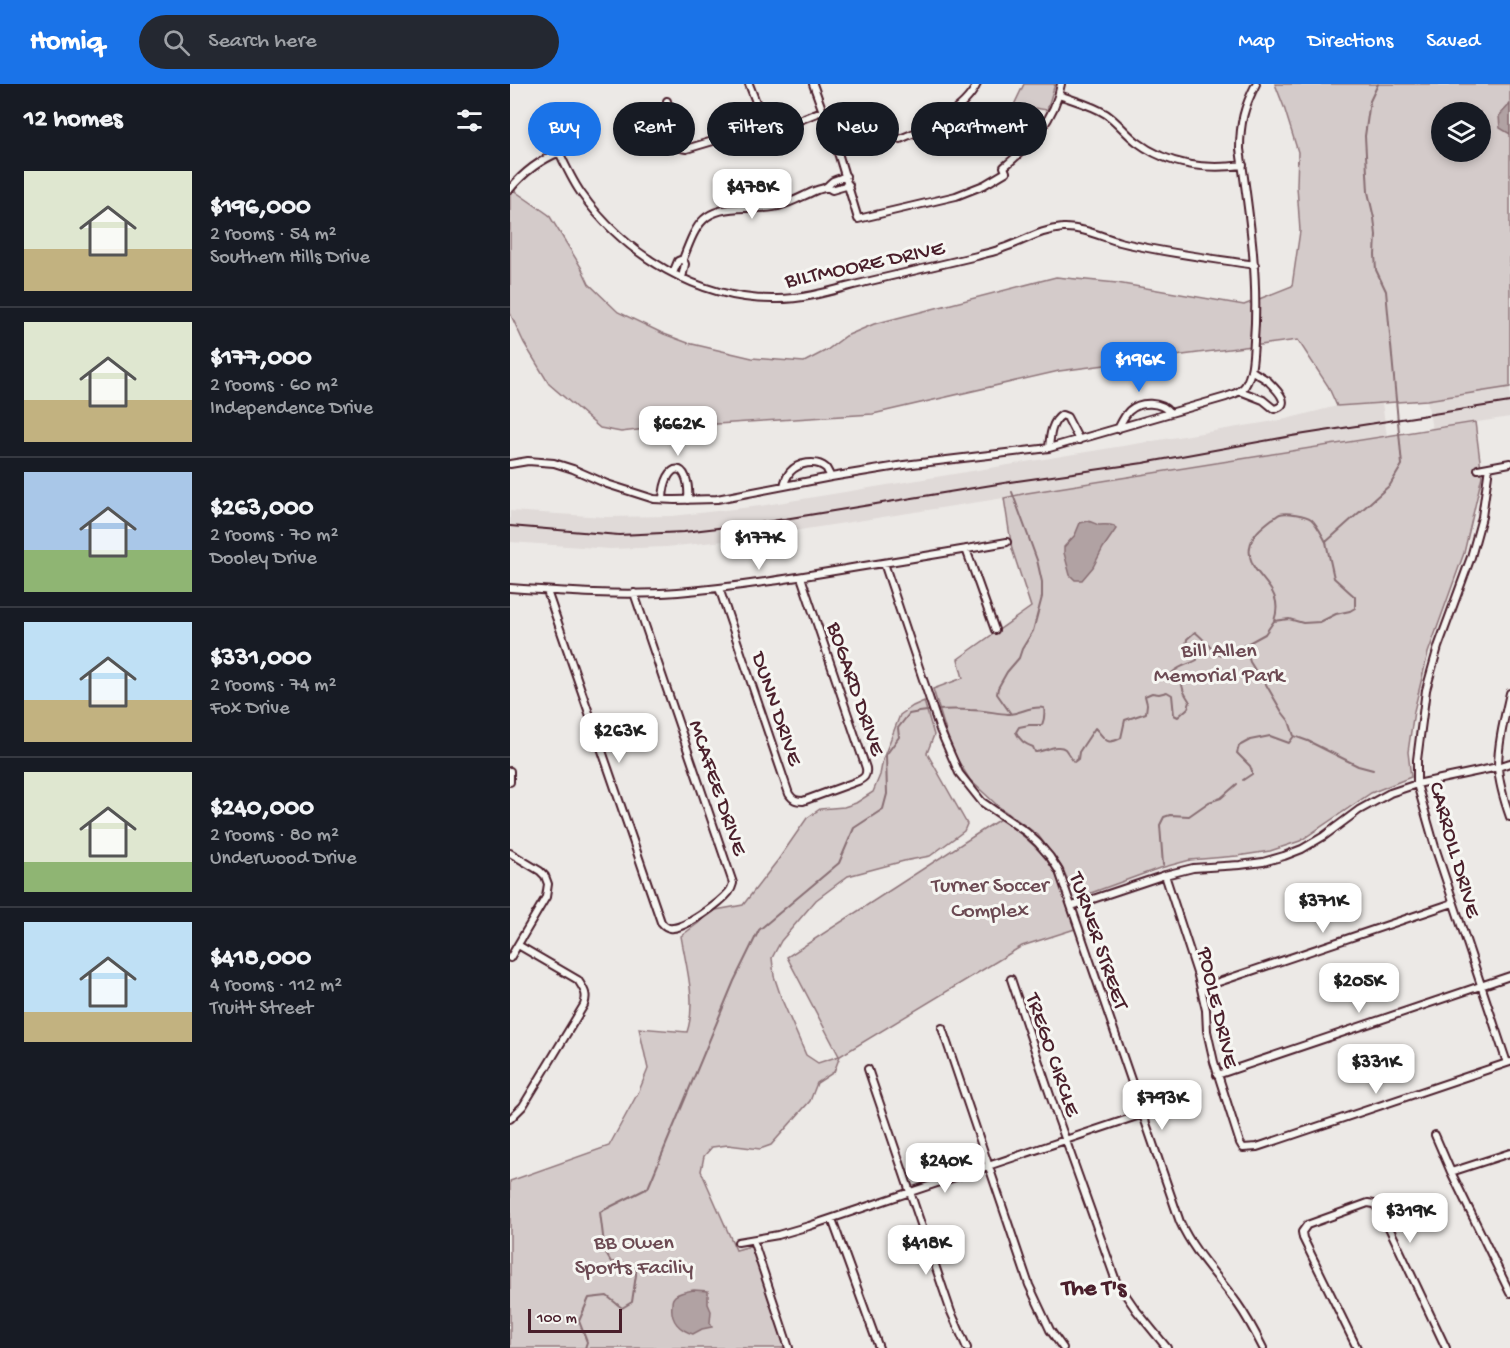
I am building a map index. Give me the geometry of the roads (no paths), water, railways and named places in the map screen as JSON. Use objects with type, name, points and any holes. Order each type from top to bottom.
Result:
[{"type":"street","points":[[749,84],[756,102]]},
{"type":"street","points":[[813,84],[819,102]]},
{"type":"street","points":[[900,139],[925,129],[961,106],[977,84]]},
{"type":"street","points":[[839,156],[858,219],[956,196],[973,190],[1006,172],[1004,167],[1028,146],[1053,112],[1061,84]]},
{"type":"street","points":[[510,464],[528,461],[554,463],[607,484],[654,499],[675,501],[717,499],[904,465],[1049,448],[1240,391],[1246,384],[1253,359],[1255,265],[1240,149],[1244,107],[1256,84]]},
{"type":"street","points":[[1059,95],[1106,114],[1137,143],[1158,155],[1209,168],[1243,165]]},
{"type":"street","points":[[667,101],[677,144],[682,148],[691,148],[707,143]]},
{"type":"street","points":[[510,189],[529,169],[552,156]]},
{"type":"street","name":"BILTMOORE DRIVE","points":[[562,156],[576,186],[602,220],[648,258],[695,284],[732,295],[762,299],[816,295],[977,256],[1004,248],[1034,234],[1065,228],[1096,234],[1120,242],[1255,265]]},
{"type":"street","points":[[682,278],[685,264],[683,259],[693,233],[700,221],[711,214],[735,208],[777,207],[827,187],[831,182],[846,176]]},
{"type":"street","points":[[827,187],[832,189],[849,185]]},
{"type":"street","points":[[673,273],[678,261],[683,259]]},
{"type":"street","points":[[1240,391],[1263,400],[1274,409],[1282,405],[1282,397],[1267,380],[1251,370]]},
{"type":"street","points":[[1118,429],[1129,411],[1142,405],[1160,405],[1170,413]]},
{"type":"street","points":[[1049,448],[1054,424],[1062,415],[1067,417],[1079,440]]},
{"type":"street","points":[[784,486],[791,472],[806,463],[823,466],[831,477]]},
{"type":"street","points":[[1478,469],[1510,463]]},
{"type":"street","name":"CARROLL DRIVE","points":[[1489,467],[1482,517],[1471,557],[1438,647],[1426,690],[1417,760],[1417,784],[1453,903],[1508,1063]]},
{"type":"street","points":[[663,499],[669,474],[672,470],[678,469],[687,479],[688,500]]},
{"type":"street","points":[[510,588],[591,593],[677,592],[801,577],[1006,542]]},
{"type":"street","points":[[966,549],[995,630]]},
{"type":"street","name":"TURNER STREET","points":[[884,563],[953,763],[958,773],[974,792],[994,811],[1026,832],[1050,857],[1059,871],[1180,1222],[1196,1251],[1251,1323],[1263,1348]]},
{"type":"street","name":"BOGARD DRIVE","points":[[801,577],[867,773],[864,778],[832,790]]},
{"type":"street","name":"DUNN DRIVE","points":[[719,588],[789,794],[793,799],[803,801],[832,790]]},
{"type":"street","name":"MCAFEE DRIVE","points":[[547,591],[661,922],[665,927],[671,928],[681,926],[702,914],[731,890],[733,883],[634,593]]},
{"type":"street","points":[[1510,693],[1498,767],[1502,792],[1510,817]]},
{"type":"street","points":[[1072,906],[1165,874],[1193,868],[1252,864],[1284,856],[1302,849],[1374,801],[1390,793],[1417,784],[1510,764]]},
{"type":"street","points":[[510,771],[510,782]]},
{"type":"street","points":[[510,853],[540,870],[548,884],[546,897],[510,958]]},
{"type":"street","name":"POOLE DRIVE","points":[[1165,874],[1201,988],[1206,1010],[1207,1031],[1217,1075],[1240,1143],[1244,1148],[1257,1147],[1508,1063]]},
{"type":"street","points":[[1201,988],[1453,903]]},
{"type":"street","points":[[510,1119],[523,1106],[584,1005],[586,997],[578,980],[518,945]]},
{"type":"street","points":[[1217,1075],[1510,976]]},
{"type":"street","name":"TREGO CIRCLE","points":[[1011,979],[1065,1140],[1116,1281],[1167,1348]]},
{"type":"street","points":[[942,1028],[1029,1285],[1050,1330],[1063,1348]]},
{"type":"street","points":[[868,1069],[951,1312],[967,1348]]},
{"type":"street","points":[[738,1242],[786,1233],[832,1219],[1143,1114]]},
{"type":"street","points":[[1435,1135],[1510,1293]]},
{"type":"street","points":[[1451,1172],[1510,1153]]},
{"type":"street","points":[[1357,1348],[1302,1232],[1307,1225],[1368,1203],[1374,1204],[1388,1227],[1446,1348]]},
{"type":"street","points":[[832,1219],[879,1348]]},
{"type":"street","points":[[753,1240],[789,1348]]},
{"type":"waterway","points":[[585,1348],[587,1342],[579,1321],[589,1298],[607,1296],[622,1308],[632,1302],[636,1275],[636,1265],[611,1262],[605,1252],[600,1212],[648,1188],[734,981],[759,930],[839,863],[854,828],[883,809],[887,794],[886,755],[899,737],[898,728],[909,714],[955,710],[980,710],[1008,714],[1044,708],[1042,725],[1019,727],[1016,732],[1023,742],[1033,747],[1035,752],[1062,747],[1074,762],[1078,759],[1079,752],[1095,728],[1109,741],[1121,738],[1125,720],[1146,713],[1145,696],[1167,692],[1172,695],[1174,715],[1178,717],[1188,708],[1190,702],[1183,690],[1182,677],[1172,673],[1197,660],[1196,652],[1186,646],[1187,639],[1195,632],[1219,655],[1265,634],[1274,621],[1289,619],[1303,623],[1320,622],[1355,608],[1355,597],[1334,578],[1326,542],[1390,485],[1402,465],[1386,291],[1376,270],[1376,235],[1368,192],[1365,136],[1370,101],[1378,84]]},
{"type":"waterway","points":[[1011,714],[997,694],[998,688],[1007,672],[1019,658],[1033,631],[1042,597],[1042,582],[1037,560],[1012,492]]},
{"type":"waterway","points":[[1274,621],[1275,598],[1271,589],[1253,566],[1250,557],[1251,542],[1255,535],[1283,513],[1311,519],[1326,542]]},
{"type":"waterway","points":[[1245,645],[1255,670]]},
{"type":"waterway","points":[[1243,780],[1252,774],[1252,771],[1237,753],[1239,746],[1250,740],[1270,736],[1289,743],[1294,736],[1289,721],[1260,674]]},
{"type":"waterway","points":[[1294,736],[1358,766],[1373,770]]},
{"type":"waterway","points":[[1163,865],[1160,825],[1164,817],[1189,816],[1209,802],[1221,798],[1237,784]]},
{"type":"railway","points":[[510,526],[619,535],[684,532],[760,523],[1510,402]]},
{"type":"district","name":"The T's","points":[[1094,1286]]},
{"type":"park label","name":"Bill Allen Memorial Park","points":[[1219,660]]},
{"type":"park label","name":"Turner Soccer Complex","points":[[990,896]]},
{"type":"park label","name":"BB Owen Sports Faciliy","points":[[634,1252]]}]
